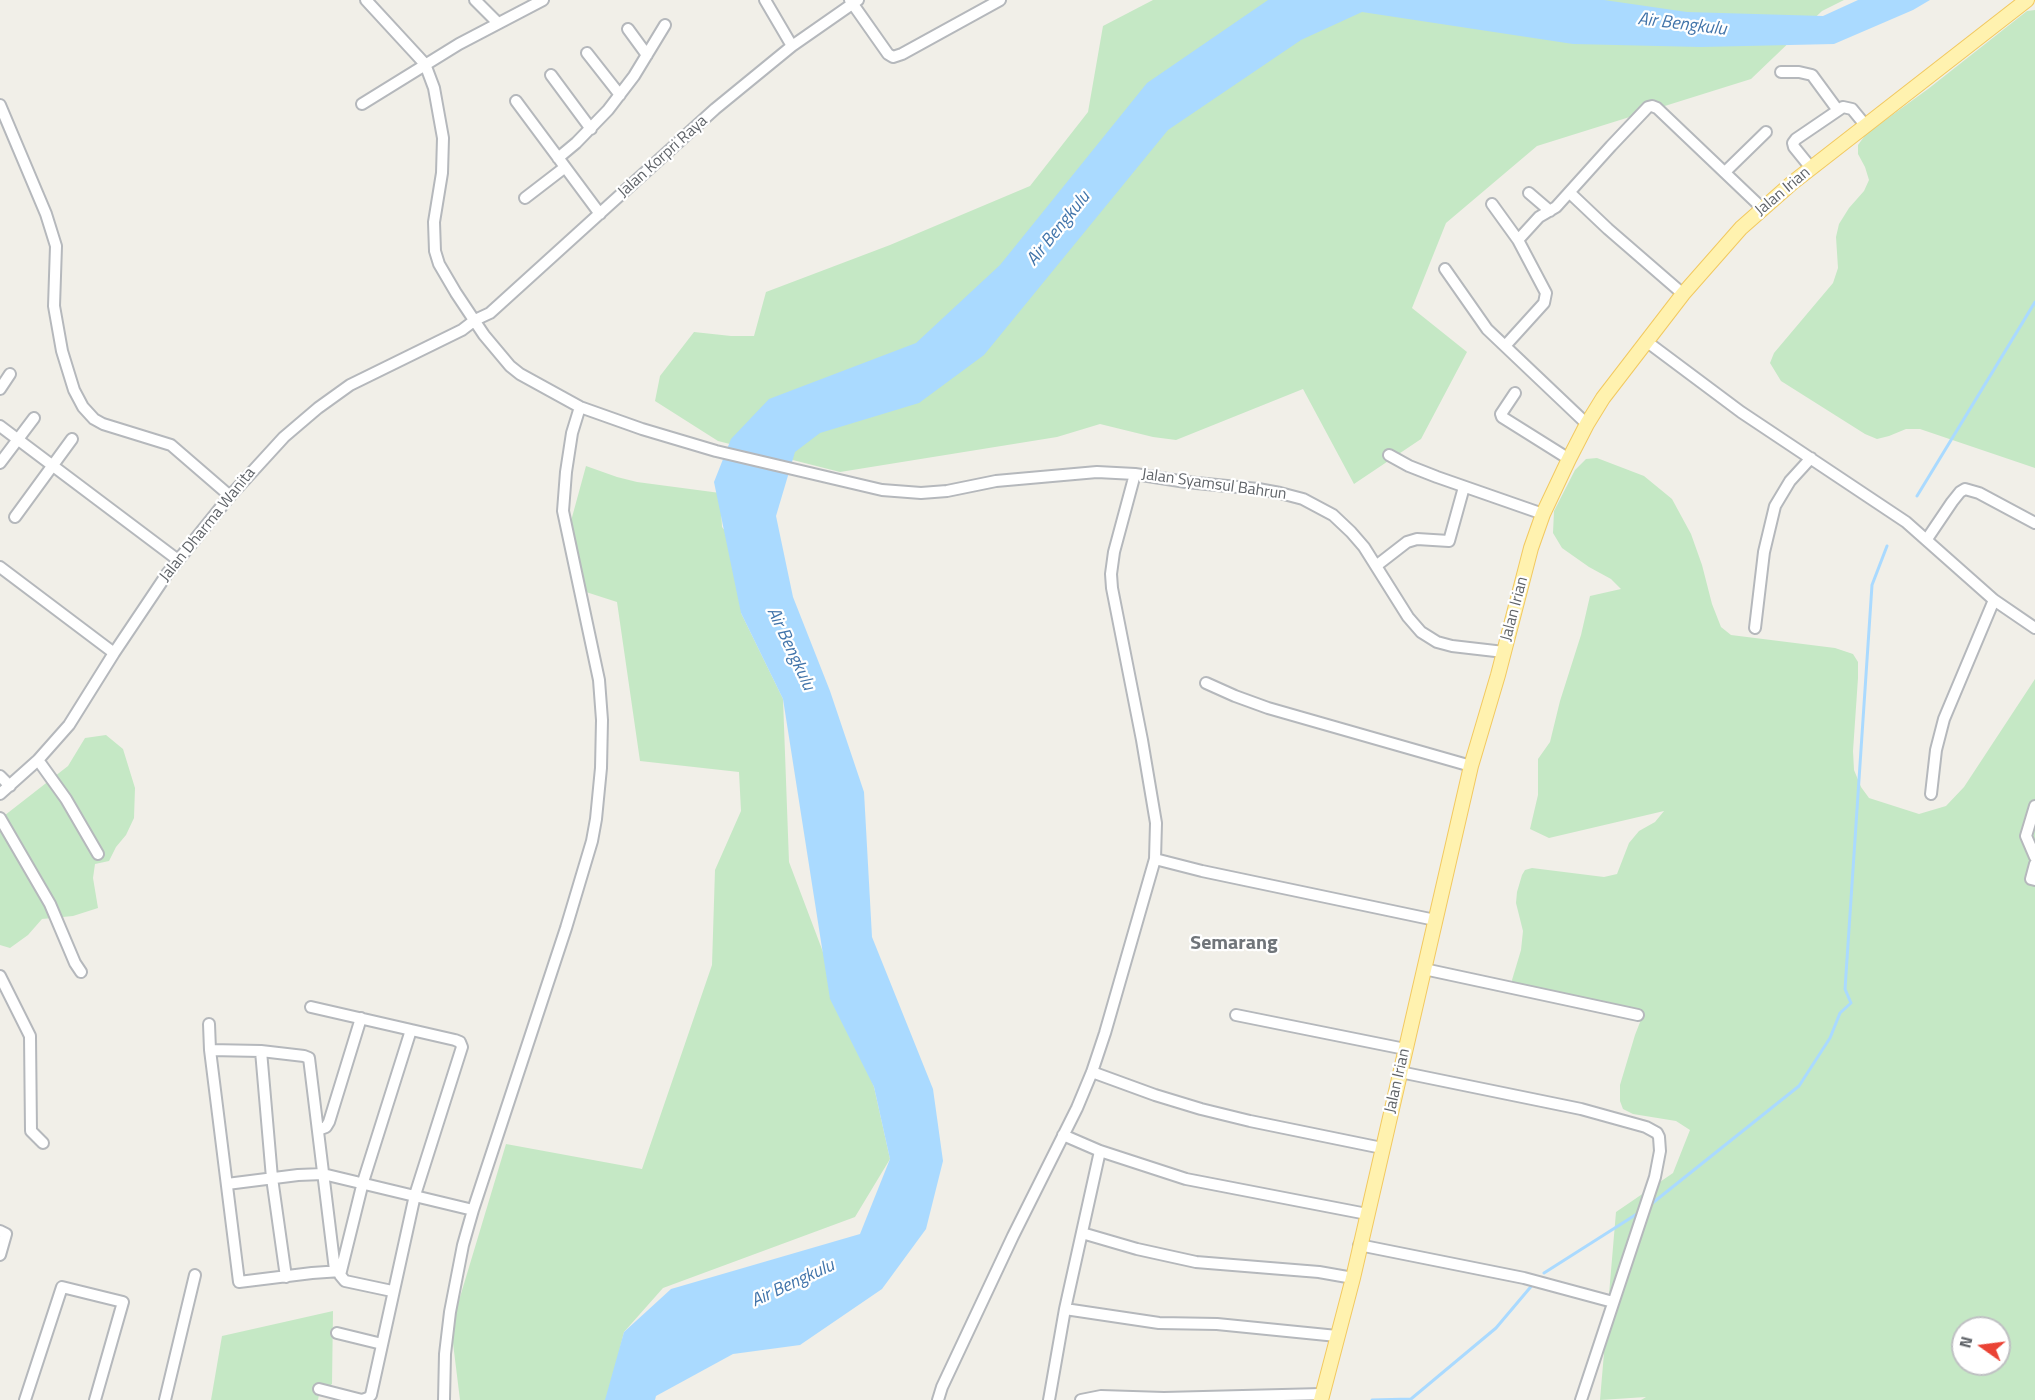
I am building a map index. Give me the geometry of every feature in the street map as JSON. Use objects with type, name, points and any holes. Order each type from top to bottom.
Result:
[{"type":"main road","name":"Jalan Irian","points":[[1322,1397],[1353,1278],[1471,766],[1531,548],[1543,514],[1569,459],[1603,398],[1646,341],[1718,253],[1762,208],[2027,0]]},
{"type":"street","points":[[366,0],[425,64],[434,88],[443,138],[442,173],[434,222],[435,250],[446,277],[484,335],[510,366],[579,407],[572,433],[563,511],[599,680],[602,720],[598,808],[592,841],[463,1245],[450,1312],[445,1354],[444,1400]]},
{"type":"street","points":[[475,0],[498,23]]},
{"type":"street","points":[[362,104],[425,64],[543,0]]},
{"type":"street","points":[[765,0],[792,46]]},
{"type":"street","points":[[853,1],[889,56],[895,57],[1000,0]]},
{"type":"street","name":"Jalan Korpri Raya","points":[[475,320],[490,313],[501,304],[715,109],[792,46],[853,1]]},
{"type":"street","points":[[525,198],[561,163],[620,95],[665,25]]},
{"type":"street","points":[[628,28],[647,55]]},
{"type":"street","points":[[587,52],[620,95]]},
{"type":"street","points":[[1781,72],[1812,75],[1837,109]]},
{"type":"street","points":[[551,75],[591,129]]},
{"type":"street","points":[[516,101],[600,214]]},
{"type":"street","points":[[0,105],[46,214],[56,246],[54,306],[62,351],[82,407],[94,419],[103,423],[171,446],[230,496]]},
{"type":"street","points":[[1518,240],[1539,217],[1550,211],[1570,193],[1611,146],[1648,107],[1652,106],[1657,108],[1762,208]]},
{"type":"street","points":[[1811,168],[1794,147],[1794,141],[1837,109],[1849,107],[1866,126]]},
{"type":"street","points":[[1725,172],[1766,132]]},
{"type":"street","points":[[1529,193],[1550,211]]},
{"type":"street","points":[[1570,193],[1683,294]]},
{"type":"street","points":[[1492,204],[1518,240],[1545,289],[1546,297],[1544,303],[1505,346]]},
{"type":"street","points":[[1445,269],[1487,329],[1587,424]]},
{"type":"street","name":"Jalan Dharma Wanita","points":[[0,794],[38,760],[69,725],[167,574],[230,496],[284,437],[350,385],[462,330],[475,320]]},
{"type":"street","points":[[1646,341],[1742,412],[1906,522],[1995,600],[2035,628]]},
{"type":"street","points":[[0,389],[10,374]]},
{"type":"street","points":[[1515,393],[1501,414],[1502,417],[1569,459]]},
{"type":"street","name":"Jalan Syamsul Bahrun","points":[[579,407],[716,451],[882,490],[921,493],[947,491],[996,481],[1097,472],[1135,474],[1280,493],[1303,499],[1326,511],[1351,532],[1376,566],[1408,618],[1421,632],[1452,646],[1503,652]]},
{"type":"street","points":[[0,463],[34,418]]},
{"type":"street","points":[[0,426],[178,560]]},
{"type":"street","points":[[15,517],[72,439]]},
{"type":"street","points":[[1389,455],[1409,466],[1543,514]]},
{"type":"street","points":[[1755,628],[1764,552],[1775,506],[1790,482],[1811,458]]},
{"type":"street","points":[[938,1400],[942,1387],[1092,1072],[1155,859],[1154,814],[1112,581],[1112,563],[1135,474]]},
{"type":"street","points":[[1376,566],[1407,542],[1417,539],[1449,541],[1464,487]]},
{"type":"street","points":[[1927,539],[1956,497],[1965,489],[1979,493],[2035,523]]},
{"type":"street","points":[[0,567],[114,653]]},
{"type":"street","points":[[1931,794],[1936,750],[1944,719],[1995,600]]},
{"type":"street","points":[[1206,683],[1268,708],[1471,766]]},
{"type":"street","points":[[38,760],[66,799],[98,854]]},
{"type":"street","points":[[0,776],[10,786]]},
{"type":"street","points":[[2035,806],[2026,836],[2035,857]]},
{"type":"street","points":[[0,818],[50,904],[81,972]]},
{"type":"street","points":[[1155,859],[1435,921]]},
{"type":"street","points":[[2035,864],[2031,879],[2035,880]]},
{"type":"street","points":[[1424,969],[1638,1015]]},
{"type":"street","points":[[0,976],[30,1036],[31,1131],[43,1143]]},
{"type":"street","points":[[311,1007],[455,1040],[460,1042],[462,1047],[415,1195],[392,1291],[372,1392],[368,1398],[358,1399],[320,1389]]},
{"type":"street","points":[[1236,1015],[1406,1049]]},
{"type":"street","points":[[318,1130],[326,1127],[329,1122],[361,1018]]},
{"type":"street","points":[[209,1024],[210,1050],[239,1282],[338,1271]]},
{"type":"street","points":[[338,1271],[356,1218],[363,1182],[411,1030]]},
{"type":"street","points":[[210,1050],[261,1052],[309,1058],[338,1271],[345,1281],[392,1291]]},
{"type":"street","points":[[261,1052],[272,1178],[286,1277]]},
{"type":"street","points":[[1092,1072],[1202,1109],[1382,1148]]},
{"type":"street","points":[[1400,1072],[1581,1110],[1653,1129],[1659,1137],[1660,1151],[1646,1207],[1581,1400]]},
{"type":"street","points":[[1063,1135],[1100,1151],[1186,1179],[1367,1214]]},
{"type":"street","points":[[1049,1400],[1065,1309],[1100,1151]]},
{"type":"street","points":[[226,1184],[323,1174],[473,1210]]},
{"type":"street","points":[[0,1231],[6,1234],[0,1255]]},
{"type":"street","points":[[1082,1233],[1137,1249],[1196,1262],[1319,1272],[1353,1278]]},
{"type":"street","points":[[1359,1245],[1524,1278],[1613,1302]]},
{"type":"street","points":[[165,1400],[195,1275]]},
{"type":"street","points":[[25,1400],[62,1287],[123,1302],[95,1400]]},
{"type":"street","points":[[1065,1309],[1159,1323],[1217,1324],[1337,1336]]},
{"type":"street","points":[[337,1333],[382,1344]]},
{"type":"street","points":[[1081,1400],[1101,1396],[1322,1397]]},
{"type":"green space","points":[[1153,0],[1844,0],[1822,11],[1751,79],[1537,146],[1446,223],[1412,308],[1467,352],[1421,439],[1354,484],[1303,389],[1176,440],[1153,437],[1100,424],[1057,437],[840,472],[718,441],[655,401],[660,376],[694,332],[754,336],[766,292],[890,245],[1030,186],[1088,112],[1103,26]]},
{"type":"green space","points":[[2035,10],[2035,468],[1920,429],[1906,429],[1877,439],[1865,434],[1781,381],[1770,363],[1774,353],[1833,283],[1838,268],[1836,237],[1839,224],[1864,191],[1869,180],[1858,154],[1858,145],[1866,134],[1928,89],[2027,11]]},
{"type":"green space","points":[[1597,458],[1644,476],[1672,499],[1691,534],[1721,627],[1731,635],[1835,648],[1853,654],[1858,662],[1854,770],[1861,787],[1869,798],[1919,814],[1946,806],[1964,787],[2035,679],[2035,1400],[1641,1400],[1646,1397],[1600,1400],[1616,1212],[1673,1173],[1690,1130],[1676,1121],[1633,1114],[1623,1109],[1620,1101],[1620,1085],[1642,1017],[1641,1010],[1513,985],[1512,980],[1521,950],[1523,931],[1516,903],[1517,892],[1525,870],[1532,868],[1604,877],[1617,874],[1629,843],[1639,831],[1655,822],[1664,811],[1549,838],[1530,829],[1538,795],[1538,759],[1550,742],[1590,596],[1621,589],[1611,579],[1562,548],[1553,533],[1554,511],[1575,470],[1586,459]]},
{"type":"green space","points":[[586,466],[637,482],[720,493],[722,527],[748,560],[741,613],[783,699],[789,862],[874,1087],[890,1159],[855,1217],[663,1288],[624,1332],[607,1400],[460,1400],[451,1327],[506,1144],[642,1169],[712,965],[715,870],[741,811],[739,772],[640,761],[617,602],[586,592],[571,521]]},
{"type":"green space","points":[[106,735],[123,749],[135,788],[134,818],[109,861],[95,864],[93,878],[98,908],[73,916],[42,919],[28,935],[10,948],[0,945],[0,819],[68,766],[85,738]]},
{"type":"green space","points":[[333,1311],[332,1384],[319,1395],[318,1400],[211,1400],[222,1336]]},
{"type":"water","name":"Air Bengkulu","points":[[1268,0],[1604,0],[1687,12],[1823,16],[1858,0],[1930,0],[1913,10],[1834,44],[1701,47],[1573,44],[1362,12],[1301,40],[1168,130],[984,355],[919,403],[820,433],[795,452],[776,516],[793,597],[830,691],[864,792],[872,937],[933,1089],[943,1161],[926,1229],[882,1289],[800,1345],[733,1354],[656,1396],[655,1400],[605,1400],[624,1332],[671,1289],[860,1234],[890,1159],[874,1087],[830,999],[783,699],[741,613],[714,482],[731,439],[769,399],[916,343],[1000,265],[1147,83]]},
{"type":"waterway","points":[[1917,496],[2035,302]]},
{"type":"waterway","points":[[1650,1205],[1799,1086],[1830,1038],[1840,1013],[1851,1003],[1845,989],[1872,585],[1887,546]]},
{"type":"waterway","points":[[1544,1273],[1640,1212]]},
{"type":"waterway","points":[[1372,1400],[1411,1399],[1496,1328],[1534,1283]]},
{"type":"district","name":"Semarang","points":[[1234,944]]}]
